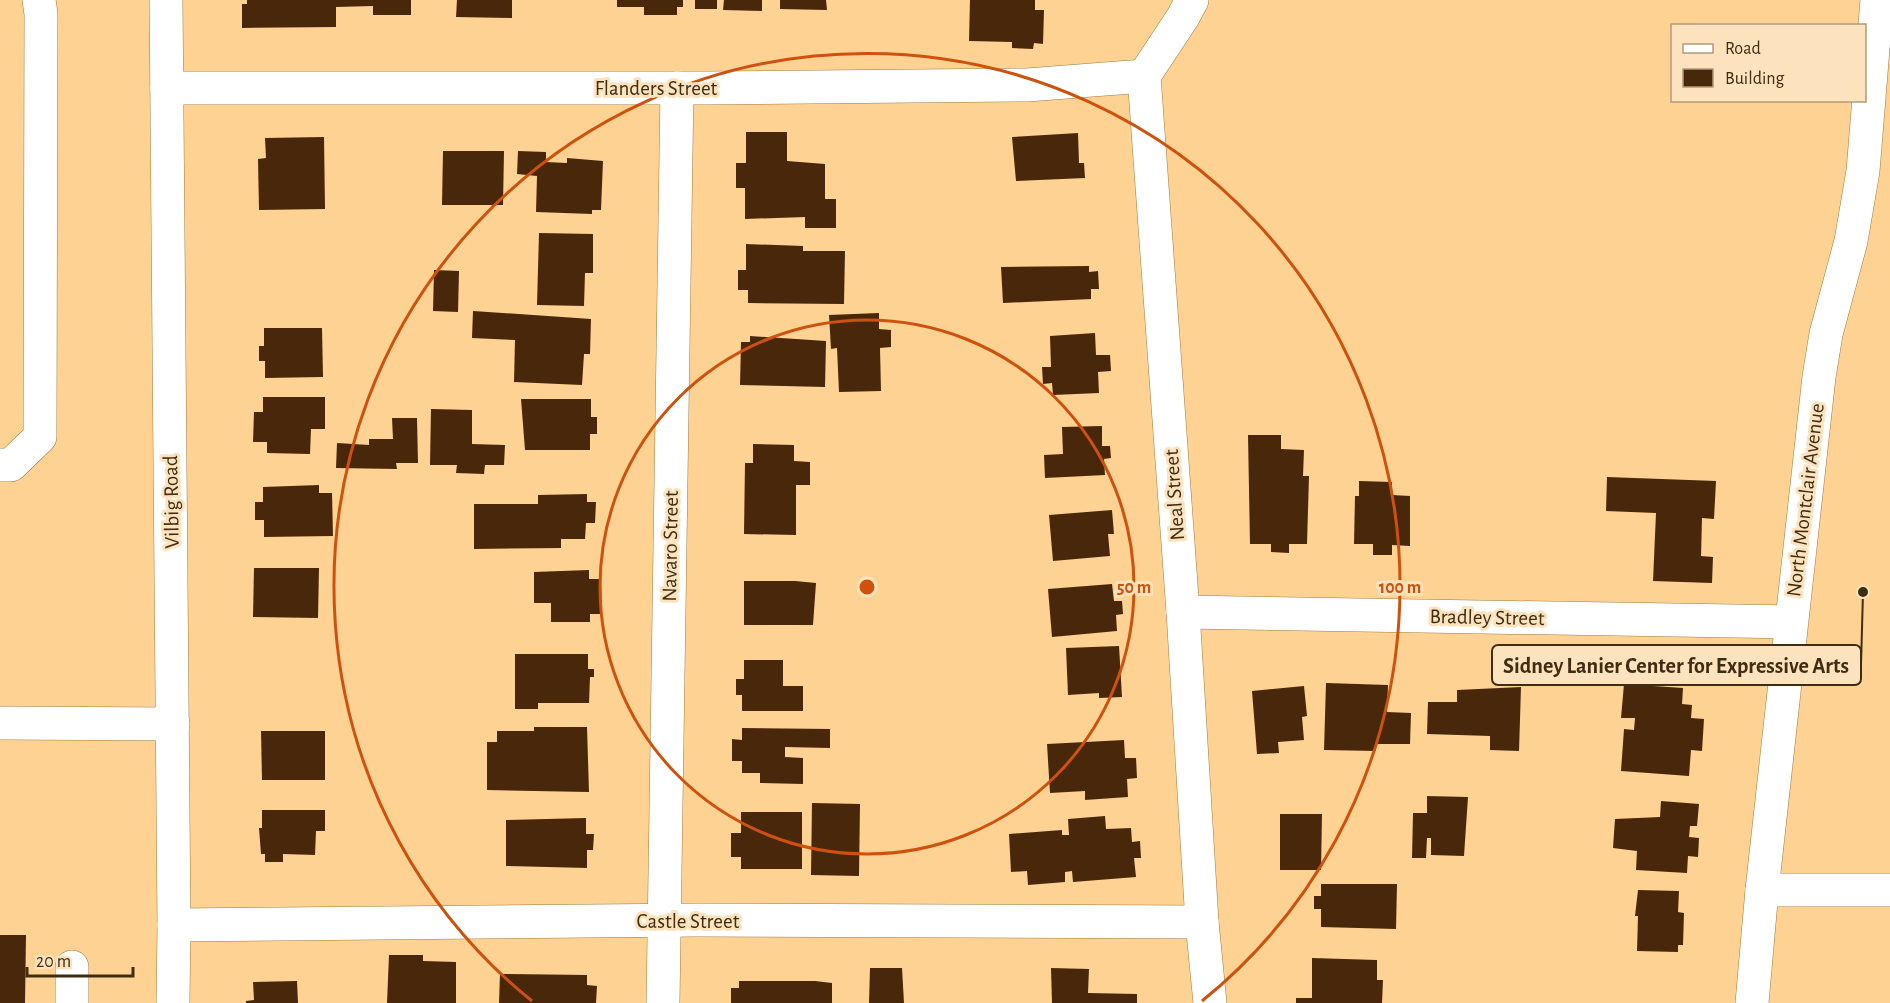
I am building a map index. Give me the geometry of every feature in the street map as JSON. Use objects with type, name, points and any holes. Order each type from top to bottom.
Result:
[{"type":"street","points":[[0,465],[11,465],[40,437],[41,14],[39,0]]},
{"type":"street","name":"Vilbig Road","points":[[166,0],[173,724],[173,1003]]},
{"type":"street","points":[[1144,76],[1192,0]]},
{"type":"street","name":"North Montclair Avenue","points":[[1752,1003],[1762,890],[1819,377],[1826,334],[1851,241],[1863,171],[1877,0]]},
{"type":"street","name":"Flanders Street","points":[[167,88],[1027,85],[1144,76]]},
{"type":"street","name":"Neal Street","points":[[1144,76],[1183,612],[1202,922],[1210,1003]]},
{"type":"street","name":"Navaro Street","points":[[663,1003],[677,88]]},
{"type":"street","name":"Bradley Street","points":[[1183,612],[1791,622]]},
{"type":"street","points":[[0,723],[173,724]]},
{"type":"street","points":[[1762,890],[1890,890]]},
{"type":"street","name":"Castle Street","points":[[174,925],[664,921],[1202,922]]},
{"type":"street","points":[[72,966],[72,1003]]},
{"type":"building","points":[[247,0],[411,0],[411,15],[373,15],[373,6],[336,7],[336,27],[242,28],[242,4],[247,4]]},
{"type":"building","points":[[457,0],[512,0],[512,18],[456,17]]},
{"type":"building","points":[[617,0],[683,0],[683,7],[677,7],[677,15],[644,15],[644,7],[617,7]]},
{"type":"building","points":[[695,0],[717,0],[717,9],[695,9]]},
{"type":"building","points":[[724,0],[762,0],[762,11],[723,10]]},
{"type":"building","points":[[780,0],[826,0],[827,10],[780,9]]},
{"type":"building","points":[[970,0],[1035,0],[1035,10],[1044,10],[1043,44],[1034,43],[1033,49],[1012,48],[1012,42],[969,41]]},
{"type":"building","points":[[746,132],[787,132],[787,161],[825,164],[825,199],[836,199],[836,228],[805,228],[805,217],[745,219],[745,188],[736,188],[736,163],[746,163]]},
{"type":"building","points":[[1078,133],[1079,163],[1084,163],[1085,178],[1016,181],[1012,137]]},
{"type":"building","points":[[324,137],[325,209],[259,210],[258,159],[266,158],[265,138]]},
{"type":"building","points":[[443,151],[504,151],[503,205],[442,205]]},
{"type":"building","points":[[518,151],[546,152],[546,162],[567,163],[567,158],[603,161],[601,210],[592,210],[592,214],[536,212],[537,176],[517,174]]},
{"type":"building","points":[[539,233],[593,234],[593,273],[585,273],[584,306],[537,305]]},
{"type":"building","points":[[746,244],[803,246],[803,251],[845,251],[844,304],[748,303],[748,290],[738,290],[738,270],[746,270]]},
{"type":"building","points":[[1089,266],[1089,272],[1098,271],[1099,289],[1091,289],[1091,299],[1003,303],[1001,267]]},
{"type":"building","points":[[434,270],[459,271],[458,312],[433,311]]},
{"type":"building","points":[[473,311],[591,319],[590,354],[584,354],[582,385],[514,382],[515,340],[472,338]]},
{"type":"building","points":[[879,313],[879,329],[891,330],[891,347],[880,348],[881,391],[839,392],[837,348],[831,349],[829,315]]},
{"type":"building","points":[[264,328],[322,328],[323,377],[265,378],[265,361],[259,361],[259,346],[264,346]]},
{"type":"building","points":[[1095,333],[1096,355],[1110,355],[1111,371],[1098,372],[1099,393],[1053,395],[1052,383],[1043,384],[1042,367],[1051,367],[1050,336]]},
{"type":"building","points":[[750,336],[826,341],[825,387],[740,385],[741,342],[750,342]]},
{"type":"building","points":[[263,397],[325,397],[325,429],[311,429],[310,454],[267,453],[267,442],[253,442],[254,412],[263,412]]},
{"type":"building","points":[[521,399],[591,399],[591,417],[597,417],[597,434],[590,434],[590,450],[525,450]]},
{"type":"building","points":[[431,409],[472,410],[472,444],[505,445],[504,465],[485,465],[484,474],[456,473],[457,465],[430,465]]},
{"type":"building","points":[[392,418],[417,418],[418,463],[396,463],[397,469],[336,468],[337,443],[369,445],[369,439],[393,439]]},
{"type":"building","points":[[1102,426],[1102,446],[1110,446],[1111,458],[1104,459],[1105,475],[1045,478],[1044,455],[1063,454],[1062,427]]},
{"type":"building","points":[[1248,435],[1281,435],[1281,449],[1304,450],[1303,476],[1309,476],[1307,544],[1289,544],[1289,553],[1271,552],[1271,544],[1250,544]]},
{"type":"building","points":[[753,444],[794,445],[794,461],[810,462],[810,485],[796,485],[796,535],[744,534],[745,463],[753,463]]},
{"type":"building","points":[[1607,477],[1716,481],[1714,519],[1702,518],[1701,556],[1713,557],[1712,583],[1653,581],[1656,513],[1606,511]]},
{"type":"building","points":[[1359,481],[1392,482],[1392,495],[1410,496],[1410,546],[1392,545],[1392,555],[1373,555],[1373,544],[1354,544],[1355,496],[1359,496]]},
{"type":"building","points":[[319,485],[319,493],[332,493],[333,536],[264,537],[264,520],[255,520],[255,502],[263,502],[263,487]]},
{"type":"building","points":[[587,494],[587,502],[596,502],[595,523],[586,523],[585,539],[561,539],[561,548],[474,549],[474,504],[538,504],[538,495]]},
{"type":"building","points":[[1112,510],[1114,534],[1108,534],[1110,556],[1053,561],[1049,515]]},
{"type":"building","points":[[254,568],[319,568],[318,618],[253,617]]},
{"type":"building","points":[[589,570],[589,579],[601,579],[602,614],[590,614],[590,622],[551,622],[551,603],[534,603],[534,572]]},
{"type":"building","points":[[744,581],[816,583],[813,625],[744,625]]},
{"type":"building","points":[[1112,584],[1114,601],[1122,601],[1123,614],[1116,615],[1117,631],[1052,637],[1048,589]]},
{"type":"building","points":[[1119,646],[1122,697],[1099,698],[1099,693],[1068,695],[1066,648]]},
{"type":"building","points":[[515,654],[588,654],[588,669],[594,669],[594,677],[590,677],[589,703],[538,703],[538,709],[515,709]]},
{"type":"building","points":[[744,660],[783,660],[783,686],[803,686],[803,711],[742,711],[742,695],[736,695],[736,679],[744,679]]},
{"type":"building","points":[[1326,683],[1388,685],[1387,712],[1411,713],[1410,744],[1376,744],[1376,751],[1324,750]]},
{"type":"building","points":[[1624,684],[1683,688],[1682,704],[1692,705],[1691,718],[1704,719],[1702,751],[1691,750],[1689,776],[1621,771],[1624,729],[1634,730],[1635,718],[1621,718]]},
{"type":"building","points":[[1304,686],[1307,716],[1302,717],[1304,740],[1278,742],[1279,753],[1257,754],[1252,691]]},
{"type":"building","points":[[1521,687],[1519,751],[1490,750],[1490,736],[1427,734],[1428,702],[1457,702],[1457,690]]},
{"type":"building","points":[[534,727],[587,727],[589,792],[487,790],[487,742],[497,742],[497,731],[534,731]]},
{"type":"building","points":[[742,728],[830,729],[830,748],[785,747],[785,757],[803,758],[803,784],[760,783],[760,773],[742,773],[742,761],[732,761],[732,739],[742,740]]},
{"type":"building","points":[[261,731],[325,731],[325,780],[262,780]]},
{"type":"building","points":[[1124,740],[1125,758],[1136,758],[1137,778],[1127,779],[1128,797],[1085,800],[1085,791],[1050,793],[1047,744]]},
{"type":"building","points":[[1427,796],[1468,797],[1464,856],[1431,855],[1431,838],[1427,838],[1426,858],[1412,858],[1413,813],[1427,813]]},
{"type":"building","points":[[1661,801],[1699,804],[1697,826],[1690,826],[1689,837],[1699,838],[1698,857],[1688,856],[1687,873],[1636,870],[1637,851],[1613,848],[1615,819],[1660,817]]},
{"type":"building","points":[[812,803],[860,804],[859,876],[811,875]]},
{"type":"building","points":[[262,810],[325,810],[325,831],[316,831],[315,855],[283,854],[283,862],[265,862],[265,854],[261,854],[259,828],[262,828]]},
{"type":"building","points":[[741,812],[802,812],[802,869],[741,869],[741,857],[731,857],[731,833],[741,833]]},
{"type":"building","points":[[1280,814],[1322,814],[1321,870],[1280,870]]},
{"type":"building","points":[[1105,816],[1106,829],[1131,828],[1132,842],[1140,841],[1141,858],[1134,858],[1136,877],[1073,882],[1072,871],[1065,872],[1065,882],[1028,885],[1027,871],[1011,872],[1009,834],[1062,830],[1062,835],[1069,835],[1068,819]]},
{"type":"building","points":[[586,818],[586,834],[594,834],[593,850],[587,850],[587,868],[506,866],[506,820]]},
{"type":"building","points":[[1321,884],[1397,884],[1396,929],[1321,927],[1321,909],[1314,909],[1314,896],[1321,896]]},
{"type":"building","points":[[1638,890],[1679,891],[1678,912],[1684,913],[1683,945],[1678,945],[1678,952],[1637,951],[1638,916],[1635,916]]},
{"type":"building","points":[[0,935],[26,935],[25,1003],[0,1003]]},
{"type":"building","points":[[389,955],[423,955],[423,961],[456,962],[456,1003],[387,1003]]},
{"type":"building","points":[[1312,958],[1377,960],[1377,980],[1383,980],[1382,1003],[1296,1003],[1296,998],[1312,998]]},
{"type":"building","points":[[870,968],[902,968],[904,1003],[869,1003]]},
{"type":"building","points":[[1051,968],[1089,969],[1088,993],[1137,994],[1137,1003],[1052,1003]]},
{"type":"building","points":[[500,974],[587,975],[587,985],[597,986],[596,1003],[499,1003]]},
{"type":"building","points":[[297,981],[298,1003],[246,1003],[246,1001],[254,1000],[253,982]]},
{"type":"building","points":[[739,981],[832,983],[832,1003],[731,1003],[731,988],[739,988]]},
{"type":"place","name":"Sidney Lanier Center for Expressive Arts","points":[[1863,592]]}]
